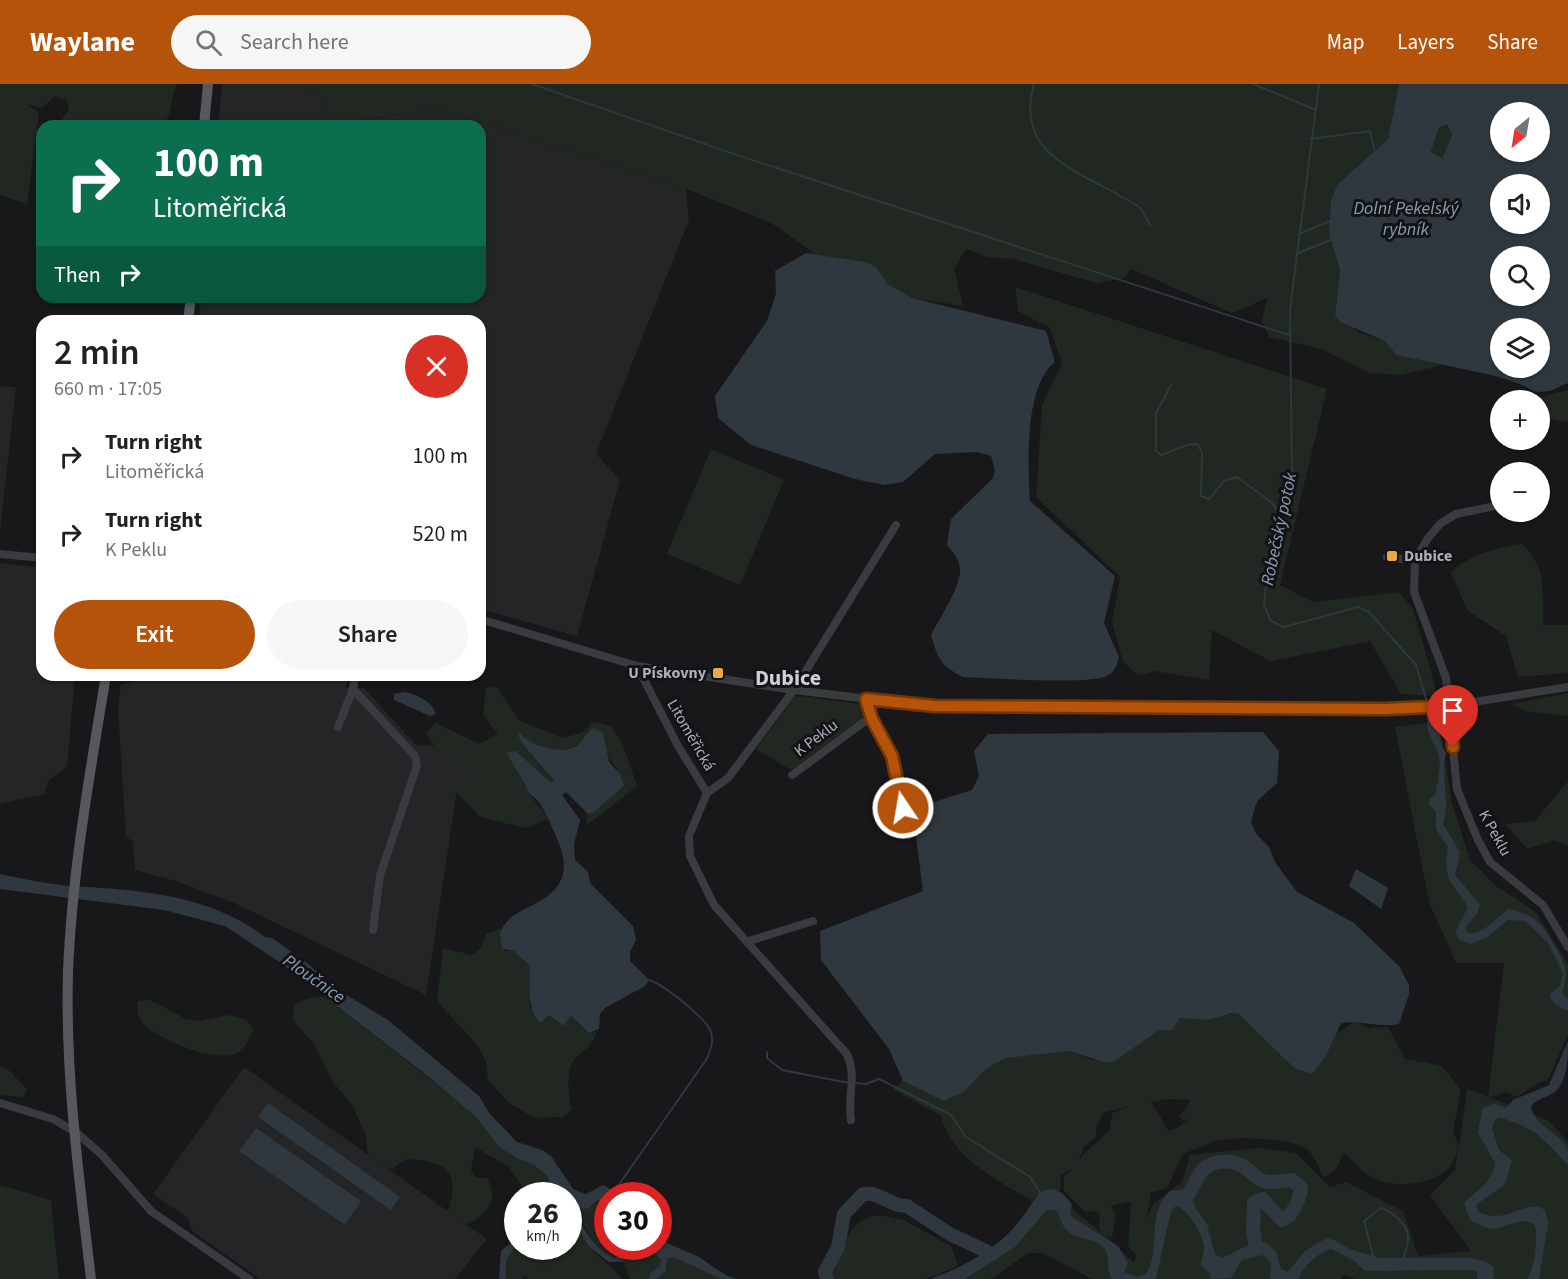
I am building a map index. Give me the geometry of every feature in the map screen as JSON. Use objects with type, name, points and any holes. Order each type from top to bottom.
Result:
[{"type":"main road","points":[[205,120],[208,84]]},
{"type":"main road","points":[[91,1279],[75,1144],[69,1065],[68,972],[73,904],[105,681]]},
{"type":"street","points":[[1387,557],[1415,561],[1428,538],[1441,523],[1456,514],[1490,508]]},
{"type":"street","name":"Litoměřická","points":[[637,666],[678,746],[707,794],[728,778],[794,690],[896,525]]},
{"type":"street","points":[[0,554],[36,557]]},
{"type":"street","name":"K Peklu","points":[[1415,561],[1414,592],[1446,678],[1445,707],[1457,789],[1478,840],[1490,862],[1542,904],[1568,947]]},
{"type":"street","name":"Litoměřická","points":[[486,621],[637,666],[794,690],[935,706],[1416,708],[1445,707],[1568,687]]},
{"type":"street","points":[[338,727],[354,681]]},
{"type":"street","points":[[353,689],[415,756],[417,766],[380,875],[374,930]]},
{"type":"street","points":[[866,699],[872,719],[892,756],[903,808]]},
{"type":"street","name":"K Peklu","points":[[792,775],[864,722],[872,719]]},
{"type":"street","points":[[707,794],[689,836],[690,856],[714,905],[749,941],[846,1053],[853,1069],[849,1093],[851,1120]]},
{"type":"street","points":[[749,941],[813,921]]},
{"type":"street","points":[[0,1103],[34,1111],[72,1130],[102,1155],[152,1211],[249,1279]]},
{"type":"shaded area","points":[[0,84],[177,84],[166,120],[62,120],[69,110],[67,101],[55,96],[41,108],[26,104],[39,113],[38,120],[36,120],[27,204],[0,195]]},
{"type":"shaded area","points":[[222,84],[301,84],[327,100],[325,120],[219,120]]},
{"type":"shaded area","points":[[301,84],[1399,84],[1388,139],[1359,167],[1329,234],[1340,270],[1335,315],[1360,333],[1385,341],[1396,355],[1443,365],[1400,375],[1370,373],[1321,349],[1269,337],[1262,321],[1267,298],[1232,313],[1131,269],[1124,278],[1096,283],[1013,259],[988,257],[966,249],[954,269],[963,306],[912,298],[888,284],[876,267],[866,262],[817,255],[770,222],[686,189],[486,124],[486,120],[475,120],[438,108],[363,120],[325,120],[327,100]]},
{"type":"shaded area","points":[[438,108],[475,120],[365,120]]},
{"type":"shaded area","points":[[486,124],[686,189],[689,220],[596,454],[620,480],[577,636],[486,611],[486,315],[200,315],[200,303],[486,303]]},
{"type":"shaded area","points":[[1449,125],[1452,135],[1442,158],[1431,152],[1439,127]]},
{"type":"shaded area","points":[[1015,287],[1327,389],[1280,585],[1313,602],[1399,592],[1413,609],[1438,696],[1401,694],[1370,641],[1270,661],[1212,630],[1209,680],[1155,671],[1138,675],[1123,662],[1112,622],[1120,577],[1036,497],[1042,405],[1062,363],[1050,328],[1018,311]]},
{"type":"shaded area","points":[[0,386],[16,387],[0,531]]},
{"type":"shaded area","points":[[1568,390],[1568,422],[1550,419],[1550,395]]},
{"type":"shaded area","points":[[711,449],[784,480],[740,585],[667,554]]},
{"type":"shaded area","points":[[1522,544],[1536,561],[1540,571],[1543,592],[1543,625],[1568,625],[1568,673],[1518,677],[1506,636],[1467,610],[1451,573],[1474,557],[1504,547]]},
{"type":"shaded area","points":[[0,563],[36,567],[36,681],[74,681],[67,766],[48,781],[44,795],[0,803]]},
{"type":"shaded area","points":[[135,681],[347,681],[346,688],[364,688],[416,745],[436,746],[482,774],[457,790],[426,995],[234,903],[176,881],[135,870],[133,842],[126,836],[118,708],[121,685]]},
{"type":"shaded area","points":[[496,686],[520,721],[562,738],[582,733],[593,722],[611,726],[623,745],[637,786],[586,826],[587,813],[605,803],[617,769],[589,730],[575,747],[559,750],[536,745],[520,732],[529,752],[555,780],[549,782],[516,751],[506,754],[548,819],[526,828],[480,817],[455,791],[478,773],[435,747],[426,733],[436,723],[479,744],[498,734],[483,714],[486,688]]},
{"type":"shaded area","points":[[1568,693],[1568,716],[1525,711],[1512,704]]},
{"type":"shaded area","points":[[795,696],[862,704],[865,716],[791,770],[756,749]]},
{"type":"shaded area","points":[[1440,721],[1451,800],[1470,860],[1496,886],[1536,912],[1568,964],[1568,1034],[1548,1080],[1538,1083],[1517,1097],[1507,1092],[1489,1097],[1549,1121],[1568,1142],[1568,1279],[1355,1279],[1344,1275],[1340,1279],[1092,1279],[1043,1253],[1028,1253],[991,1279],[965,1279],[1014,1247],[1046,1211],[1072,1209],[1102,1233],[1099,1227],[1100,1215],[1095,1211],[1085,1212],[1064,1191],[1064,1176],[1074,1168],[1061,1175],[1060,1191],[1044,1192],[1032,1201],[991,1176],[965,1156],[955,1144],[946,1131],[941,1116],[893,1089],[903,1081],[944,1101],[964,1092],[987,1068],[1006,1058],[1070,1051],[1093,1060],[1124,1052],[1158,1031],[1167,1031],[1180,1018],[1208,1020],[1231,1013],[1239,1014],[1294,1068],[1326,1056],[1336,1034],[1356,1021],[1369,1028],[1388,1027],[1405,1059],[1442,1066],[1461,1090],[1453,1131],[1459,1147],[1467,1089],[1488,1097],[1504,963],[1456,963],[1429,902],[1395,727]],"holes":[[[1166,1099],[1191,1100],[1179,1117],[1183,1120],[1188,1119],[1179,1127],[1169,1131],[1151,1102]],[[1128,1107],[1112,1113],[1110,1129],[1079,1160],[1084,1147],[1096,1137],[1096,1127],[1104,1112]],[[1243,1138],[1291,1142],[1305,1148],[1311,1154],[1323,1177],[1334,1171],[1344,1153],[1373,1178],[1394,1184],[1421,1182],[1438,1176],[1448,1170],[1458,1148],[1455,1170],[1430,1195],[1471,1251],[1418,1256],[1403,1211],[1346,1182],[1330,1187],[1296,1153],[1260,1148],[1190,1155],[1183,1181],[1154,1203],[1146,1220],[1151,1192],[1167,1188],[1183,1154],[1218,1140]],[[1131,1203],[1128,1246],[1136,1255],[1134,1263],[1106,1236],[1112,1238],[1116,1215],[1111,1206]]]},
{"type":"shaded area","points":[[1568,781],[1568,846],[1555,840],[1527,849],[1505,824],[1535,821]]},
{"type":"shaded area","points":[[502,928],[500,934],[505,951],[514,951],[529,965],[530,1007],[543,1022],[549,1015],[560,1024],[566,1023],[570,1016],[589,1033],[596,1032],[589,1047],[576,1057],[569,1071],[569,1099],[572,1109],[563,1117],[534,1118],[508,1102],[488,1080],[486,1061],[477,1045],[437,1001],[443,948],[472,955],[480,949],[486,934]]},
{"type":"shaded area","points":[[325,997],[456,1099],[475,1116],[499,1147],[533,1164],[547,1176],[550,1182],[519,1182],[509,1167],[475,1147],[471,1171],[476,1178],[487,1178],[492,1193],[486,1211],[467,1225],[448,1211],[452,1186],[451,1177],[446,1170],[431,1162],[406,1159],[390,1170],[368,1155],[365,1133],[353,1107],[332,1080],[313,1043],[292,1019],[295,1004],[309,998]]},
{"type":"shaded area","points":[[150,1000],[186,1019],[200,1021],[228,1015],[247,1020],[253,1030],[245,1046],[237,1053],[215,1055],[200,1052],[170,1041],[146,1026],[139,1017],[138,1001]]},
{"type":"shaded area","points":[[0,1066],[10,1071],[27,1089],[24,1097],[0,1095]]},
{"type":"shaded area","points":[[244,1067],[487,1239],[455,1279],[260,1279],[192,1231],[188,1218],[153,1194]]},
{"type":"shaded area","points":[[0,1185],[51,1200],[59,1279],[0,1279]]},
{"type":"shaded area","points":[[594,1200],[594,1242],[582,1224],[582,1204]]},
{"type":"shaded area","points":[[880,1215],[904,1220],[951,1246],[958,1266],[926,1279],[832,1279],[842,1248],[853,1229],[860,1222]]},
{"type":"shaded area","points":[[582,1237],[594,1252],[594,1260],[603,1260],[622,1279],[528,1279],[526,1274],[521,1279],[506,1279],[506,1260],[582,1260]]},
{"type":"shaded area","points":[[672,1257],[721,1279],[656,1279],[667,1269],[667,1260],[672,1260]]},
{"type":"shaded area","points":[[624,1260],[661,1260],[660,1266],[651,1272],[649,1279],[630,1279]]},
{"type":"water","name":"Dolní Pekelský rybník","points":[[1399,84],[1568,84],[1568,383],[1550,391],[1532,390],[1501,378],[1550,378],[1550,318],[1490,318],[1490,375],[1396,355],[1385,341],[1340,322],[1335,315],[1340,270],[1329,234],[1331,201],[1337,185],[1388,139]],"holes":[[[1448,125],[1452,135],[1442,158],[1431,152],[1439,127]]]},
{"type":"water","points":[[806,253],[866,262],[876,267],[888,284],[912,298],[1046,331],[1055,362],[1045,373],[1033,407],[1029,448],[1030,501],[1115,576],[1104,623],[1119,657],[1110,674],[1097,679],[1060,681],[963,677],[945,665],[938,656],[931,635],[953,594],[960,570],[954,553],[947,545],[951,519],[993,478],[995,470],[991,456],[977,452],[935,454],[903,482],[884,485],[855,479],[751,445],[718,418],[715,396],[767,321],[776,294],[775,271]]},
{"type":"water","points":[[403,692],[423,699],[436,714],[430,716],[394,700],[394,694]]},
{"type":"water","points":[[1435,712],[1442,747],[1446,753],[1444,771],[1446,807],[1443,824],[1460,852],[1455,875],[1480,904],[1477,914],[1466,927],[1467,933],[1485,929],[1509,909],[1533,918],[1548,934],[1563,961],[1566,975],[1562,993],[1568,1000],[1568,1011],[1556,1005],[1550,998],[1551,993],[1560,986],[1563,973],[1548,943],[1525,921],[1508,920],[1488,937],[1470,944],[1460,940],[1455,933],[1468,907],[1448,878],[1446,862],[1448,847],[1436,829],[1436,811],[1429,805],[1429,800],[1436,793],[1440,766],[1438,753],[1428,731],[1426,713]]},
{"type":"water","points":[[593,728],[603,733],[609,762],[620,774],[624,786],[593,813],[587,813],[566,792],[562,795],[580,820],[574,844],[575,860],[588,872],[590,883],[633,926],[636,940],[630,952],[630,961],[649,980],[645,986],[605,1008],[600,1014],[599,1029],[589,1033],[571,1016],[563,1026],[549,1015],[541,1023],[536,1018],[531,1004],[529,965],[514,951],[502,949],[500,934],[507,921],[553,891],[559,884],[564,868],[559,843],[545,812],[529,792],[506,752],[516,751],[551,783],[554,780],[528,750],[518,734],[520,732],[537,745],[563,750],[577,746]]},
{"type":"water","points":[[1263,732],[1279,751],[1277,783],[1258,800],[1255,807],[1251,822],[1256,834],[1269,847],[1275,862],[1297,892],[1354,923],[1399,966],[1409,985],[1409,994],[1399,1024],[1341,1023],[1326,1056],[1312,1074],[1294,1068],[1239,1014],[1231,1013],[1208,1020],[1180,1018],[1172,1030],[1158,1031],[1116,1060],[1107,1063],[1070,1051],[1006,1058],[987,1068],[964,1092],[944,1101],[903,1081],[889,1049],[821,960],[820,931],[923,891],[913,813],[924,805],[972,790],[979,776],[974,751],[988,734]]},
{"type":"water","points":[[1356,869],[1388,888],[1381,909],[1349,886]]},
{"type":"water","name":"Ploučnice","points":[[0,874],[54,884],[134,891],[180,898],[224,913],[265,937],[272,938],[307,963],[338,990],[388,1020],[479,1096],[490,1114],[517,1142],[542,1150],[551,1156],[568,1182],[550,1182],[547,1176],[533,1164],[518,1159],[499,1147],[475,1116],[429,1077],[281,963],[225,926],[164,910],[0,889]]},
{"type":"water","points":[[1568,1041],[1563,1082],[1555,1092],[1531,1107],[1533,1114],[1542,1125],[1565,1145],[1568,1151],[1568,1165],[1531,1130],[1499,1117],[1495,1119],[1492,1129],[1499,1150],[1512,1160],[1505,1184],[1476,1205],[1478,1211],[1497,1216],[1530,1207],[1545,1210],[1548,1223],[1539,1279],[1527,1279],[1535,1253],[1535,1225],[1526,1221],[1494,1229],[1487,1228],[1470,1220],[1464,1203],[1486,1183],[1494,1170],[1495,1163],[1478,1133],[1482,1109],[1494,1103],[1506,1108],[1513,1100],[1549,1085]]},
{"type":"water","points":[[268,1103],[400,1197],[391,1210],[258,1117]]},
{"type":"water","points":[[256,1128],[361,1201],[345,1225],[239,1151]]},
{"type":"water","points":[[1051,1189],[1068,1199],[1072,1205],[1070,1213],[1072,1217],[1118,1246],[1128,1263],[1124,1272],[1136,1277],[1145,1275],[1150,1266],[1158,1210],[1162,1200],[1170,1191],[1186,1189],[1191,1192],[1195,1207],[1207,1224],[1215,1254],[1222,1258],[1255,1242],[1266,1242],[1276,1252],[1281,1269],[1288,1272],[1305,1251],[1328,1237],[1350,1249],[1379,1258],[1468,1258],[1484,1261],[1493,1266],[1494,1279],[1477,1279],[1477,1272],[1469,1270],[1365,1271],[1353,1260],[1331,1249],[1321,1253],[1312,1261],[1299,1279],[1270,1279],[1271,1263],[1263,1255],[1242,1260],[1231,1278],[1211,1279],[1209,1272],[1201,1266],[1203,1241],[1190,1217],[1176,1206],[1171,1211],[1156,1279],[1112,1279],[1108,1256],[1104,1248],[1067,1231],[1056,1210],[1046,1211],[1015,1247],[965,1279],[930,1279],[970,1262],[994,1246],[1015,1226],[1040,1192]]},
{"type":"water","points":[[594,1190],[594,1203],[590,1208],[583,1209],[582,1192],[586,1194]]},
{"type":"water","points":[[582,1224],[594,1242],[594,1251],[582,1236]]},
{"type":"water","points":[[672,1245],[697,1256],[727,1276],[738,1279],[721,1279],[673,1257]]},
{"type":"water","points":[[504,1249],[506,1279],[499,1279],[501,1251]]},
{"type":"water","points":[[606,1260],[624,1260],[623,1262]]},
{"type":"water","points":[[661,1260],[667,1260],[666,1271],[656,1279],[649,1279],[651,1272],[660,1266]]},
{"type":"waterway","points":[[532,84],[731,153],[1289,335]]},
{"type":"waterway","points":[[1034,84],[1030,107],[1032,125],[1040,141],[1065,165],[1139,207],[1150,225]]},
{"type":"waterway","points":[[1253,84],[1316,110]]},
{"type":"waterway","name":"Robečský potok","points":[[1319,84],[1290,310],[1292,481],[1268,565],[1264,605],[1271,621],[1284,627],[1358,607],[1369,612],[1416,665],[1428,705]]},
{"type":"waterway","points":[[1310,139],[1370,131],[1376,156]]},
{"type":"waterway","points":[[1299,234],[1330,221]]},
{"type":"waterway","points":[[1296,254],[1333,239]]},
{"type":"waterway","points":[[1171,385],[1156,413],[1156,451],[1161,455],[1187,445],[1197,444],[1202,452],[1201,496],[1209,499],[1224,481],[1237,477],[1271,502],[1283,516]]},
{"type":"waterway","points":[[621,1182],[706,1060],[712,1043],[711,1032],[693,1010],[649,980]]},
{"type":"waterway","points":[[767,1052],[767,1058],[782,1070],[849,1083]]},
{"type":"waterway","points":[[855,1083],[866,1084],[879,1079],[951,1115],[966,1137],[1030,1177],[1041,1194]]},
{"type":"waterway","points":[[1183,1200],[1201,1172],[1218,1162],[1240,1165],[1258,1179],[1267,1182],[1292,1180],[1301,1188],[1295,1207],[1286,1218],[1282,1220],[1262,1199],[1254,1203],[1253,1231],[1256,1248]]},
{"type":"waterway","points":[[827,1279],[825,1272],[838,1247],[844,1214],[863,1194],[873,1194],[898,1205],[907,1206],[948,1233],[992,1254]]},
{"type":"waterway","points":[[1374,1259],[1364,1221],[1381,1208],[1391,1213],[1404,1225],[1408,1243],[1403,1259]]},
{"type":"place","name":"Dubice","points":[[1392,556]]},
{"type":"place","name":"U Pískovny","points":[[718,673]]},
{"type":"district","name":"Dubice","points":[[788,678]]},
{"type":"route","points":[[903,808],[892,756],[872,719],[866,699],[935,706],[1386,709],[1449,706],[1453,747]]}]
